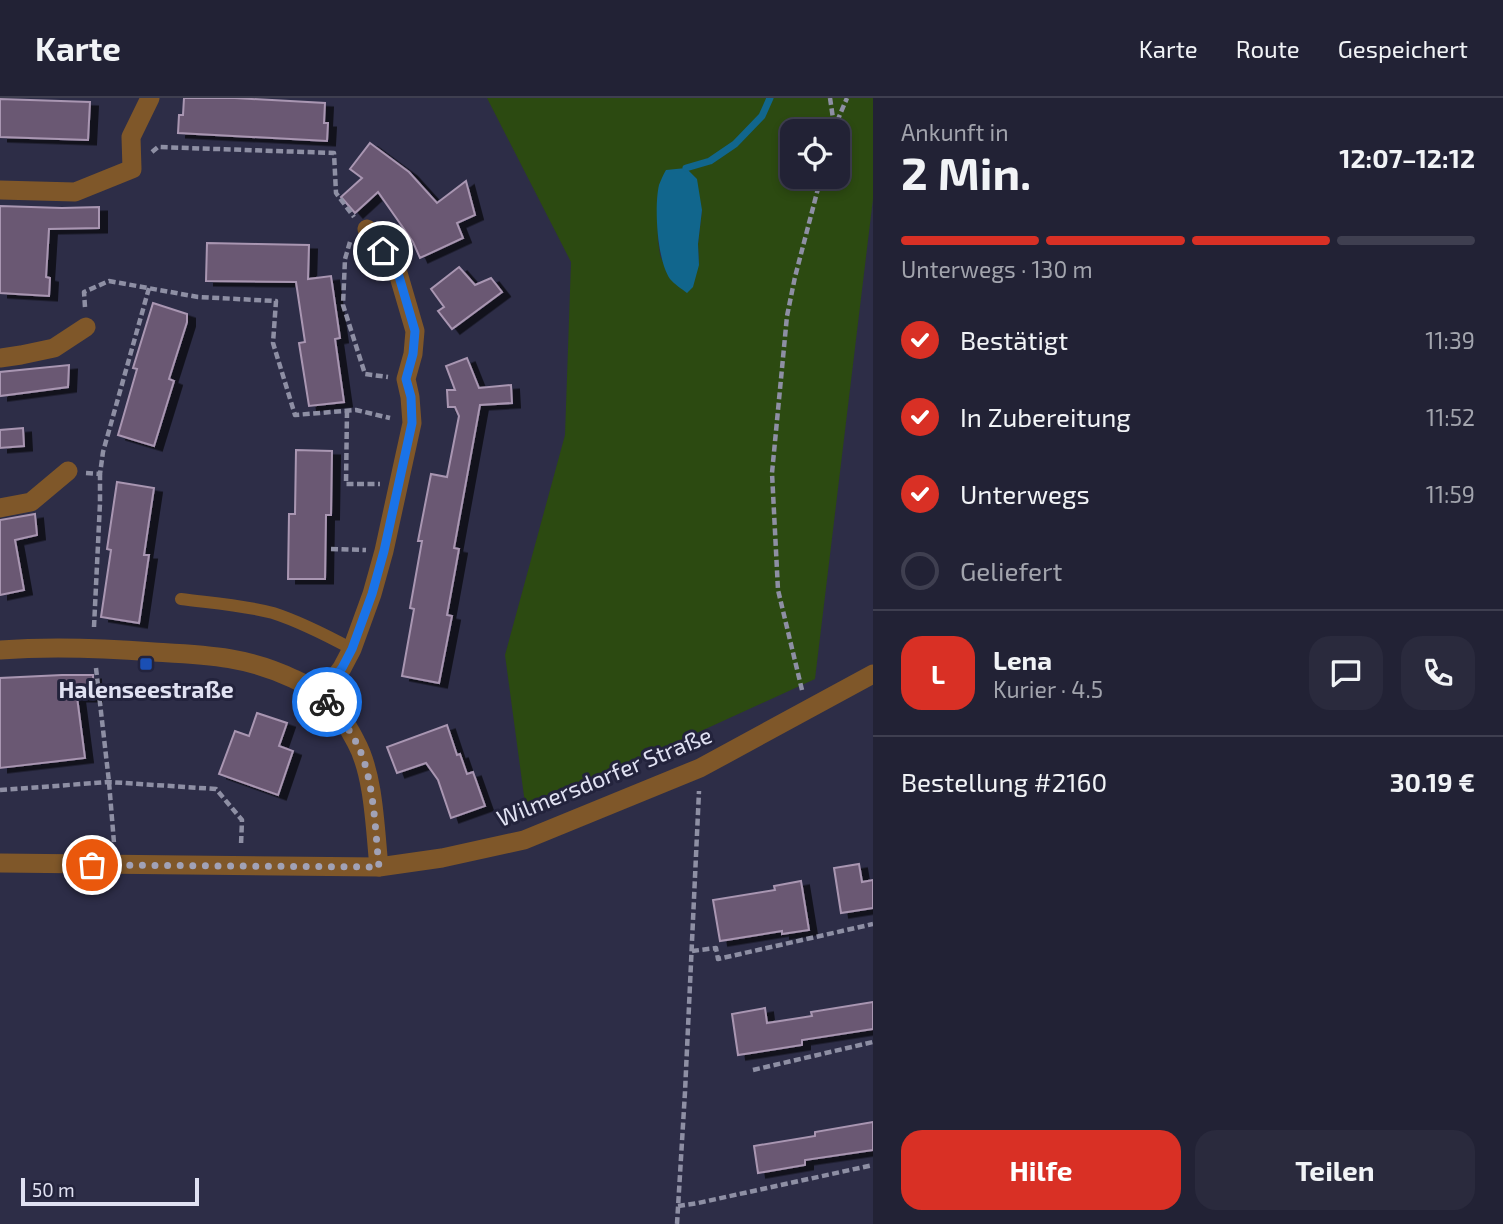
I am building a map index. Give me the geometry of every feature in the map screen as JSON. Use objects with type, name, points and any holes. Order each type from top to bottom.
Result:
[{"type":"street","points":[[0,190],[75,192],[132,169],[131,137],[150,98]]},
{"type":"street","points":[[321,695],[342,668],[352,649],[372,594],[412,423],[411,397],[406,379],[413,354],[415,331],[398,273],[362,225]]},
{"type":"street","points":[[0,358],[54,348],[86,327]]},
{"type":"street","points":[[0,508],[31,502],[68,471]]},
{"type":"street","points":[[0,650],[93,648],[210,656],[242,660],[274,669],[300,682],[321,695],[341,718],[357,743],[368,773],[379,867]]},
{"type":"street","name":"Wilmersdorfer Straße","points":[[0,863],[379,867],[442,858],[524,840],[700,768],[873,674]]},
{"type":"lane","points":[[181,599],[272,613],[311,627],[352,649]]},
{"type":"path","points":[[830,98],[832,119]]},
{"type":"path","points":[[838,119],[847,98]]},
{"type":"path","points":[[132,169],[158,147],[334,153],[336,193],[362,225],[345,259],[343,305],[365,374],[406,379]]},
{"type":"path","points":[[807,711],[778,590],[772,473],[788,316],[795,277],[818,189]]},
{"type":"path","points":[[86,327],[84,292],[109,281],[198,297],[276,301],[273,343],[295,415],[356,410],[412,423]]},
{"type":"path","points":[[115,865],[93,648],[100,474],[103,452],[149,288]]},
{"type":"path","points":[[347,411],[346,484],[398,484]]},
{"type":"path","points":[[68,471],[100,474]]},
{"type":"path","points":[[331,549],[384,551]]},
{"type":"path","points":[[677,1224],[700,768]]},
{"type":"path","points":[[0,790],[108,782],[216,789],[242,820],[241,865]]},
{"type":"path","points":[[692,951],[716,947],[718,959],[873,924]]},
{"type":"path","points":[[753,1070],[873,1042]]},
{"type":"path","points":[[678,1206],[873,1165]]},
{"type":"green space","points":[[487,98],[873,98],[873,199],[815,679],[526,811],[505,655],[565,435],[571,262]],"holes":[[[657,197],[702,210],[698,244],[699,265],[670,279],[660,255]]]},
{"type":"water","points":[[686,168],[697,179],[702,210],[698,244],[699,265],[693,287],[687,293],[672,281],[666,270],[659,247],[657,219],[659,185],[666,170]]},
{"type":"building","points":[[184,98],[325,103],[327,141],[178,133]]},
{"type":"building","points":[[0,99],[90,102],[88,140],[0,137]]},
{"type":"building","points":[[370,143],[409,172],[437,203],[466,181],[475,215],[457,223],[463,238],[420,258],[413,242],[378,192],[355,213],[341,197],[362,178],[350,169]]},
{"type":"building","points":[[0,206],[99,207],[99,228],[49,229],[46,277],[50,278],[49,296],[0,293]]},
{"type":"building","points":[[207,243],[309,245],[308,279],[331,276],[340,338],[335,339],[344,402],[309,406],[299,343],[305,342],[296,282],[206,281]]},
{"type":"building","points":[[459,267],[475,285],[491,278],[502,292],[452,329],[438,311],[444,307],[431,289]]},
{"type":"building","points":[[153,303],[187,314],[187,322],[169,379],[174,381],[154,446],[118,435],[137,369],[133,368]]},
{"type":"building","points":[[467,358],[479,388],[511,385],[512,403],[480,405],[454,548],[459,549],[447,615],[452,616],[439,683],[402,676],[414,609],[410,608],[422,541],[418,541],[431,474],[447,477],[459,416],[455,407],[448,407],[447,390],[455,390],[446,366]]},
{"type":"building","points":[[69,365],[68,387],[0,396],[0,372]]},
{"type":"building","points":[[23,428],[24,446],[0,448],[0,430]]},
{"type":"building","points":[[296,450],[332,451],[331,515],[326,515],[325,579],[288,579],[289,514],[295,514]]},
{"type":"building","points":[[117,482],[154,488],[144,555],[149,555],[139,623],[101,617]]},
{"type":"building","points":[[35,514],[37,535],[15,540],[24,590],[0,595],[0,520]]},
{"type":"building","points":[[93,675],[94,697],[77,697],[85,758],[0,768],[0,678]]},
{"type":"building","points":[[257,713],[287,723],[279,746],[293,751],[278,795],[219,774],[235,731],[249,736]]},
{"type":"building","points":[[447,725],[457,755],[460,754],[467,774],[473,772],[485,806],[451,818],[438,780],[426,763],[397,773],[387,747]]},
{"type":"building","points":[[859,864],[862,882],[873,880],[873,908],[841,913],[834,868]]},
{"type":"building","points":[[801,881],[809,930],[782,934],[782,931],[720,941],[713,900],[775,890],[774,886]]},
{"type":"building","points":[[873,1002],[873,1029],[802,1040],[802,1045],[738,1055],[732,1014],[765,1008],[767,1023],[812,1016],[811,1012]]},
{"type":"building","points":[[873,1122],[873,1150],[805,1160],[805,1165],[758,1173],[754,1146],[815,1136],[815,1132]]},
{"type":"waterway","points":[[686,168],[710,161],[735,144],[762,116],[770,98]]},
{"type":"way so far","points":[[92,865],[379,867],[368,773],[357,743],[327,702]]},
{"type":"place","name":"Halenseestraße","points":[[146,664]]},
{"type":"route","points":[[327,702],[321,695],[342,668],[352,649],[372,594],[412,423],[411,397],[406,379],[413,354],[415,331],[398,273],[383,251]]}]
